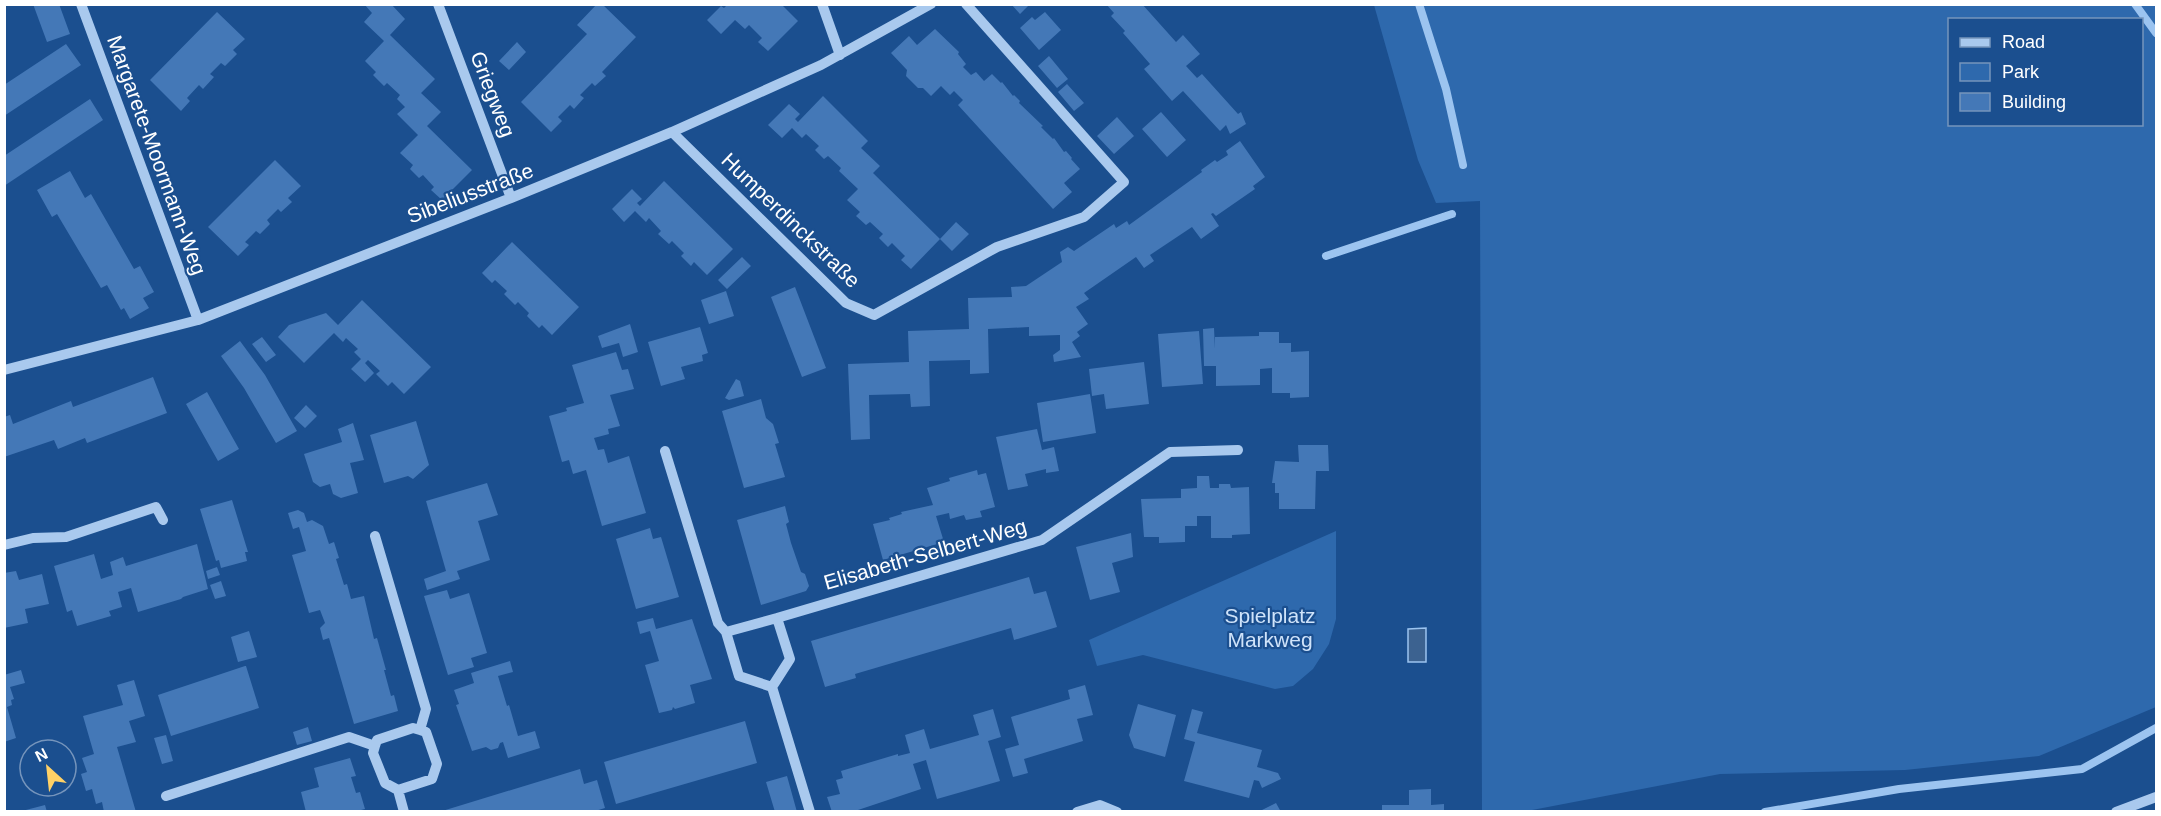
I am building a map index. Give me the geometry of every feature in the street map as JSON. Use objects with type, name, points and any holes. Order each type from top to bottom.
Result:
[{"type":"street","name":"Margarete-Moormann-Weg","points":[[81,4],[198,320]]},
{"type":"street","name":"Griegweg","points":[[438,4],[511,198]]},
{"type":"street","points":[[822,4],[840,55]]},
{"type":"street","name":"Sibeliusstraße","points":[[4,370],[198,320],[511,198],[672,132],[840,55],[931,4]]},
{"type":"street","name":"Humperdinckstraße","points":[[672,132],[846,303],[874,315],[998,247],[1084,217],[1124,182],[966,4]]},
{"type":"street","name":"Elisabeth-Selbert-Weg","points":[[726,632],[1042,540],[1170,452],[1238,450]]},
{"type":"street","points":[[665,451],[718,624],[726,632],[739,676],[772,687]]},
{"type":"street","points":[[4,545],[33,538],[66,537],[156,507],[163,520]]},
{"type":"street","points":[[375,536],[426,709],[420,730]]},
{"type":"street","points":[[777,618],[790,659],[772,687],[810,812]]},
{"type":"street","points":[[413,728],[420,730],[426,732],[437,764],[432,779],[398,790],[385,783],[373,753],[377,740],[413,728]]},
{"type":"street","points":[[166,796],[349,737],[375,746]]},
{"type":"street","points":[[398,790],[404,812]]},
{"type":"street","points":[[2116,812],[2157,797]]},
{"type":"street","points":[[1077,812],[1100,805],[1117,812]]},
{"type":"green space","points":[[1374,5],[2154,5],[2156,8],[2156,707],[2039,756],[1905,770],[1720,774],[1527,811],[1482,811],[1480,201],[1436,203],[1418,160]]},
{"type":"green space","name":"Spielplatz Markweg","points":[[1336,531],[1336,619],[1329,644],[1313,669],[1293,686],[1275,689],[1143,655],[1097,666],[1089,640]]},
{"type":"shaded area","points":[[1426,628],[1426,662],[1408,662],[1408,629]]},
{"type":"building","points":[[33,4],[59,4],[70,34],[47,42]]},
{"type":"building","points":[[364,4],[391,4],[405,19],[390,35],[435,79],[421,93],[441,112],[427,126],[472,170],[442,200],[431,190],[434,187],[423,175],[419,178],[410,169],[413,165],[400,153],[418,135],[397,114],[405,107],[397,99],[400,95],[387,83],[384,86],[373,75],[376,72],[365,61],[384,41],[364,22],[372,13]]},
{"type":"building","points":[[597,4],[602,4],[636,37],[602,72],[606,76],[595,86],[592,83],[580,95],[584,98],[574,109],[570,105],[558,117],[562,121],[551,132],[521,102],[587,34],[577,25]]},
{"type":"building","points":[[725,4],[781,4],[798,21],[768,51],[758,42],[762,38],[749,25],[745,29],[735,20],[721,34],[707,20],[721,6],[724,8]]},
{"type":"building","points":[[1011,4],[1030,4],[1020,14]]},
{"type":"building","points":[[1106,4],[1142,4],[1176,42],[1183,35],[1200,54],[1186,66],[1197,78],[1202,74],[1238,114],[1241,112],[1246,124],[1230,134],[1226,125],[1220,131],[1183,91],[1172,101],[1144,69],[1150,64],[1123,33],[1125,31],[1111,16],[1114,13]]},
{"type":"building","points":[[217,12],[245,39],[233,50],[237,54],[225,66],[221,63],[210,74],[214,77],[203,89],[199,85],[187,98],[190,101],[181,111],[150,80]]},
{"type":"building","points":[[1045,12],[1061,30],[1039,50],[1020,28],[1032,17],[1035,20]]},
{"type":"building","points":[[935,29],[959,52],[958,54],[966,64],[963,67],[971,75],[976,72],[984,81],[992,74],[1002,82],[1080,169],[1064,183],[1072,192],[1053,209],[958,105],[963,100],[954,91],[950,95],[941,86],[931,96],[923,88],[918,88],[906,76],[907,70],[891,53],[909,36],[917,45]]},
{"type":"building","points":[[517,42],[526,52],[509,70],[499,61]]},
{"type":"building","points":[[66,44],[81,65],[4,116],[4,85]]},
{"type":"building","points":[[1049,56],[1068,79],[1057,88],[1038,66]]},
{"type":"building","points":[[1067,84],[1084,103],[1074,111],[1058,92]]},
{"type":"building","points":[[823,96],[868,141],[861,148],[880,166],[873,173],[940,239],[911,269],[901,260],[905,256],[892,243],[888,247],[879,238],[883,234],[870,222],[866,225],[856,216],[860,212],[847,200],[858,189],[839,171],[841,168],[828,156],[824,159],[815,150],[819,146],[806,134],[802,138],[792,128],[782,138],[768,125],[789,104],[800,114],[795,119],[798,122]]},
{"type":"building","points":[[90,99],[103,120],[4,186],[4,156]]},
{"type":"building","points":[[1161,112],[1186,140],[1167,157],[1142,129]]},
{"type":"building","points":[[1117,117],[1134,136],[1114,154],[1097,136]]},
{"type":"building","points":[[1240,141],[1265,177],[1253,186],[1255,189],[1216,216],[1211,214],[1219,226],[1201,239],[1192,227],[1150,255],[1154,261],[1144,268],[1136,257],[1084,293],[1089,299],[1076,307],[1088,324],[1077,332],[1080,336],[1072,342],[1081,357],[1054,362],[1053,355],[1060,350],[1060,335],[1029,336],[1029,327],[988,329],[989,373],[970,374],[970,360],[929,361],[930,406],[911,407],[910,394],[869,395],[870,439],[851,440],[848,364],[909,362],[908,331],[969,329],[968,298],[1012,297],[1011,287],[1026,286],[1062,262],[1060,252],[1068,247],[1074,251],[1114,224],[1116,228],[1127,221],[1129,225],[1215,160],[1217,162],[1228,155],[1226,151]]},
{"type":"building","points":[[275,160],[301,186],[288,198],[292,202],[281,212],[278,209],[267,220],[270,224],[260,234],[256,231],[245,242],[249,245],[238,256],[208,227]]},
{"type":"building","points":[[70,171],[85,198],[91,194],[134,269],[140,266],[154,292],[143,298],[149,308],[130,319],[124,308],[121,310],[107,285],[101,288],[57,214],[52,217],[37,190]]},
{"type":"building","points":[[664,181],[733,249],[707,275],[694,262],[691,266],[681,256],[684,253],[672,241],[669,244],[658,234],[661,231],[649,218],[646,222],[635,211],[624,222],[612,209],[632,189],[642,199],[637,203],[640,206]]},
{"type":"building","points":[[956,222],[969,234],[952,251],[940,239]]},
{"type":"building","points":[[512,242],[579,307],[552,335],[542,325],[539,328],[518,302],[515,305],[504,294],[507,291],[495,280],[492,283],[482,273]]},
{"type":"building","points":[[742,257],[751,266],[727,289],[718,280]]},
{"type":"building","points":[[795,287],[826,368],[802,377],[771,297]]},
{"type":"building","points":[[726,291],[734,316],[709,324],[701,300]]},
{"type":"building","points":[[362,300],[431,367],[404,394],[392,382],[388,386],[376,374],[380,371],[368,360],[365,363],[374,373],[365,382],[351,369],[361,359],[354,352],[358,349],[346,338],[343,342],[334,333],[304,363],[278,337],[289,325],[326,313],[338,325]]},
{"type":"building","points":[[630,324],[638,352],[623,357],[619,343],[602,348],[598,336]]},
{"type":"building","points":[[700,327],[708,353],[702,355],[703,361],[681,367],[685,379],[661,386],[648,342]]},
{"type":"building","points":[[1214,328],[1215,349],[1215,337],[1259,336],[1259,332],[1279,332],[1279,343],[1291,343],[1291,352],[1309,351],[1309,397],[1290,398],[1290,393],[1272,393],[1272,368],[1260,369],[1260,385],[1216,386],[1216,366],[1204,366],[1203,329]]},
{"type":"building","points":[[1199,331],[1203,384],[1162,387],[1158,334]]},
{"type":"building","points":[[262,337],[276,355],[266,362],[252,344]]},
{"type":"building","points":[[240,341],[265,375],[297,431],[276,443],[244,388],[221,356]]},
{"type":"building","points":[[616,352],[622,370],[628,369],[634,389],[610,395],[620,426],[608,429],[609,434],[594,438],[598,450],[604,449],[608,463],[629,456],[646,513],[602,526],[586,470],[573,474],[569,460],[562,462],[549,416],[584,403],[572,365]]},
{"type":"building","points":[[1144,362],[1149,404],[1106,409],[1104,394],[1092,396],[1089,369]]},
{"type":"building","points":[[153,377],[167,413],[87,443],[85,438],[58,449],[54,440],[4,457],[4,417],[10,415],[13,424],[71,401],[73,407]]},
{"type":"building","points":[[736,379],[740,381],[744,396],[729,400],[725,398]]},
{"type":"building","points":[[207,392],[239,449],[218,461],[186,404]]},
{"type":"building","points":[[1090,394],[1096,433],[1043,442],[1037,403]]},
{"type":"building","points":[[761,399],[766,418],[773,424],[779,443],[775,444],[785,477],[744,488],[722,411]]},
{"type":"building","points":[[306,405],[317,416],[305,428],[294,418]]},
{"type":"building","points":[[416,421],[429,465],[413,479],[408,476],[384,483],[370,435]]},
{"type":"building","points":[[353,423],[364,460],[350,463],[358,493],[341,498],[333,494],[330,484],[320,487],[313,482],[304,454],[342,442],[338,429]]},
{"type":"building","points":[[1037,429],[1042,450],[1054,447],[1059,471],[1046,473],[1046,469],[1025,474],[1028,486],[1008,490],[996,437]]},
{"type":"building","points":[[1298,445],[1328,445],[1329,471],[1316,471],[1315,509],[1279,509],[1279,493],[1275,493],[1275,483],[1272,483],[1275,461],[1299,462]]},
{"type":"building","points":[[977,470],[978,475],[986,473],[995,507],[980,511],[982,517],[966,520],[964,515],[950,519],[949,513],[936,516],[944,542],[883,560],[873,524],[890,520],[889,518],[902,514],[901,512],[933,505],[927,488],[950,481],[949,478]]},
{"type":"building","points":[[1197,476],[1209,476],[1210,488],[1219,488],[1219,484],[1230,484],[1231,488],[1249,487],[1250,534],[1232,535],[1232,538],[1211,538],[1211,516],[1197,516],[1197,526],[1185,526],[1185,542],[1159,543],[1159,537],[1144,537],[1141,499],[1181,498],[1181,489],[1197,488]]},
{"type":"building","points":[[487,483],[498,515],[478,521],[490,560],[457,571],[460,579],[427,590],[424,579],[446,571],[426,501]]},
{"type":"building","points":[[232,500],[248,552],[245,552],[247,561],[221,568],[219,560],[216,561],[200,509]]},
{"type":"building","points":[[785,506],[789,522],[786,524],[791,543],[801,572],[805,574],[809,586],[806,591],[761,605],[737,520]]},
{"type":"building","points":[[298,510],[304,513],[307,522],[312,520],[323,526],[329,544],[334,542],[339,558],[336,559],[351,599],[364,596],[374,639],[377,638],[391,696],[394,695],[398,711],[354,724],[329,638],[323,640],[320,628],[325,623],[320,610],[309,613],[292,555],[306,551],[299,527],[293,529],[288,513]]},
{"type":"building","points":[[650,528],[653,539],[661,537],[679,597],[636,609],[616,539]]},
{"type":"building","points":[[1131,533],[1133,557],[1112,563],[1120,592],[1090,600],[1076,547]]},
{"type":"building","points":[[197,544],[208,589],[138,612],[131,588],[118,592],[122,607],[109,611],[111,616],[77,626],[72,610],[67,612],[54,566],[94,554],[101,579],[113,575],[110,562],[123,557],[126,566]]},
{"type":"building","points":[[217,567],[220,575],[208,579],[206,571]]},
{"type":"building","points":[[16,571],[19,580],[42,574],[49,604],[25,609],[28,623],[4,628],[4,573]]},
{"type":"building","points":[[1029,577],[1034,594],[1046,591],[1057,627],[1014,640],[1011,628],[855,674],[856,678],[825,687],[811,641]]},
{"type":"building","points":[[221,581],[226,596],[215,599],[210,585]]},
{"type":"building","points":[[447,590],[450,599],[469,593],[487,653],[471,658],[474,667],[448,675],[424,596]]},
{"type":"building","points":[[653,618],[656,629],[692,619],[712,679],[690,685],[695,703],[675,709],[673,707],[672,710],[659,713],[645,665],[659,661],[650,631],[640,634],[637,622]]},
{"type":"building","points":[[249,631],[257,657],[238,662],[231,637]]},
{"type":"building","points":[[510,661],[513,672],[498,676],[507,706],[509,705],[518,736],[535,731],[540,748],[508,758],[503,742],[498,748],[491,750],[486,747],[472,751],[456,705],[459,704],[454,690],[474,683],[471,673]]},
{"type":"building","points":[[246,666],[259,708],[171,736],[158,695]]},
{"type":"building","points":[[21,670],[25,683],[10,687],[14,699],[11,700],[12,705],[7,707],[16,738],[4,742],[4,675]]},
{"type":"building","points":[[134,680],[145,716],[129,721],[136,742],[117,747],[136,812],[104,812],[102,802],[96,804],[92,789],[86,791],[81,774],[87,772],[82,758],[94,754],[83,716],[123,705],[117,685]]},
{"type":"building","points":[[1085,685],[1093,715],[1077,719],[1083,741],[1024,759],[1028,773],[1013,777],[1005,749],[1019,745],[1011,717],[1070,699],[1068,690]]},
{"type":"building","points":[[1138,704],[1176,715],[1165,757],[1134,748],[1129,735]]},
{"type":"building","points":[[993,709],[1001,737],[988,741],[1000,781],[937,799],[926,760],[913,764],[921,789],[852,812],[832,812],[827,797],[840,794],[836,780],[843,778],[841,771],[898,754],[898,756],[910,753],[905,735],[924,729],[930,749],[979,735],[973,715]]},
{"type":"building","points":[[1192,709],[1203,712],[1197,733],[1262,750],[1257,767],[1278,773],[1281,779],[1262,788],[1259,781],[1254,780],[1249,798],[1184,781],[1195,742],[1184,739]]},
{"type":"building","points":[[745,721],[757,763],[616,804],[604,762]]},
{"type":"building","points":[[308,727],[312,741],[297,745],[293,732]]},
{"type":"building","points":[[166,735],[173,761],[162,764],[154,738]]},
{"type":"building","points":[[350,758],[356,776],[351,777],[356,793],[360,792],[365,809],[361,812],[306,812],[301,792],[319,787],[314,768]]},
{"type":"building","points":[[580,769],[584,784],[597,780],[605,808],[592,812],[439,812]]},
{"type":"building","points":[[787,776],[797,812],[775,812],[766,782]]},
{"type":"building","points":[[1431,789],[1431,805],[1444,804],[1444,812],[1382,812],[1382,805],[1409,805],[1409,790]]},
{"type":"building","points":[[1276,803],[1281,812],[1258,812]]},
{"type":"building","points":[[45,805],[47,812],[22,812],[22,811]]},
{"type":"waterway","points":[[1419,4],[1446,89],[1463,165]]},
{"type":"waterway","points":[[2135,4],[2156,33]]},
{"type":"waterway","points":[[1326,256],[1452,214]]},
{"type":"waterway","points":[[1765,812],[1899,789],[2082,769],[2156,728]]}]
